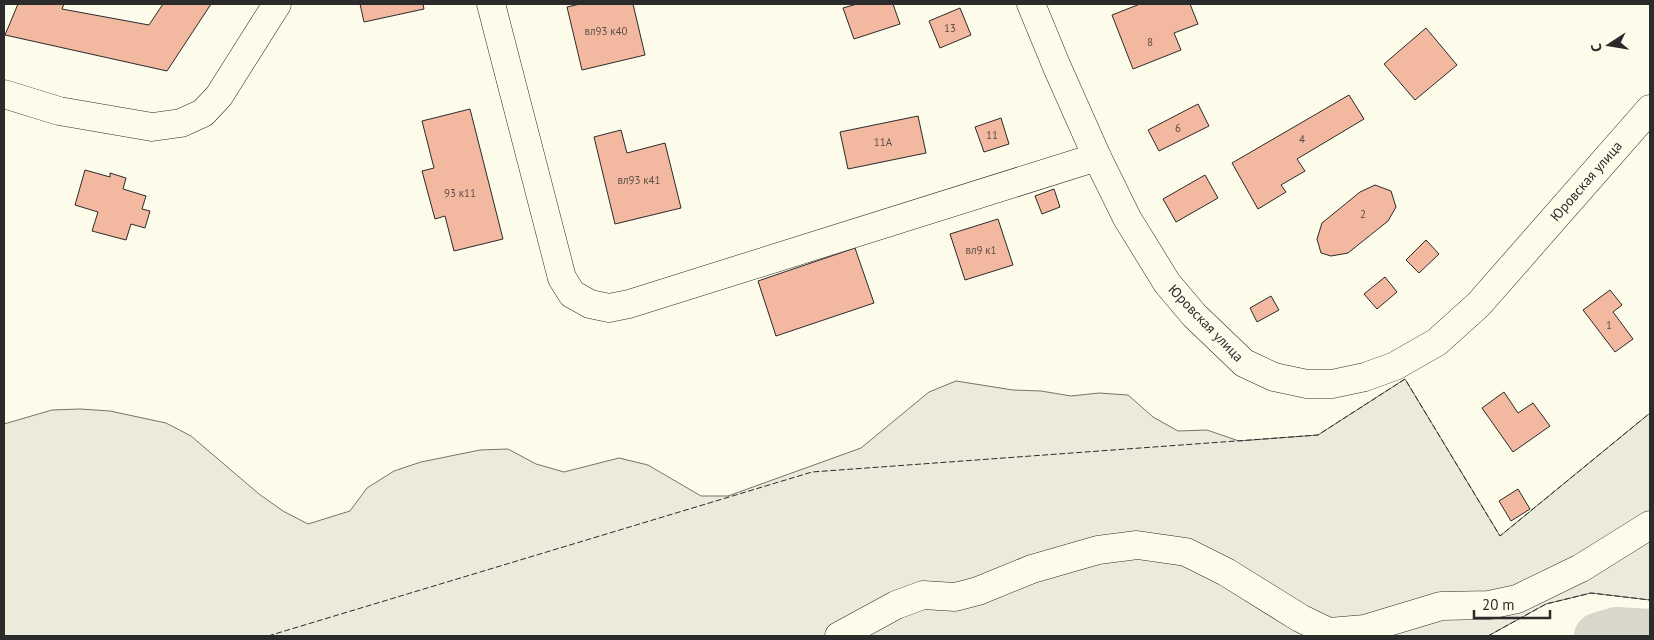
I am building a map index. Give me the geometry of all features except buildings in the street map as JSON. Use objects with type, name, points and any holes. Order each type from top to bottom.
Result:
[{"type":"street","points":[[4,94],[59,111],[152,126],[181,123],[203,113],[220,96],[277,4]]},
{"type":"street","points":[[491,4],[562,278],[572,294],[590,304],[609,308],[629,304],[1097,157]]},
{"type":"street","name":"Юровская улица","points":[[1032,4],[1057,67],[1097,157],[1127,218],[1167,283],[1194,315],[1244,363],[1274,376],[1307,384],[1332,384],[1365,377],[1395,366],[1437,342],[1479,304],[1650,108]]},
{"type":"street","points":[[839,636],[896,605],[923,595],[954,597],[978,591],[1032,569],[1098,550],[1137,545],[1186,552],[1226,572],[1268,596],[1300,618],[1329,632],[1366,633],[1441,606],[1488,604],[1517,599],[1581,568],[1650,525]]},
{"type":"shaded area","points":[[1405,379],[1500,536],[1650,413],[1650,600],[1591,593],[1546,604],[1488,636],[4,636],[4,424],[52,410],[110,411],[166,423],[191,436],[259,494],[283,511],[308,524],[350,511],[367,488],[394,471],[421,462],[480,450],[508,449],[536,464],[564,472],[619,458],[648,465],[701,496],[728,496],[861,448],[929,392],[956,381],[1013,390],[1041,391],[1071,396],[1099,393],[1128,395],[1153,417],[1178,431],[1207,430],[1239,441],[1318,435]]},
{"type":"waterway","points":[[1597,636],[1616,630],[1650,632]]},
{"type":"fence","points":[[268,636],[812,472],[1318,435],[1405,379],[1500,536],[1650,413]]},
{"type":"fence","points":[[1488,636],[1546,604],[1591,593],[1650,600]]}]
